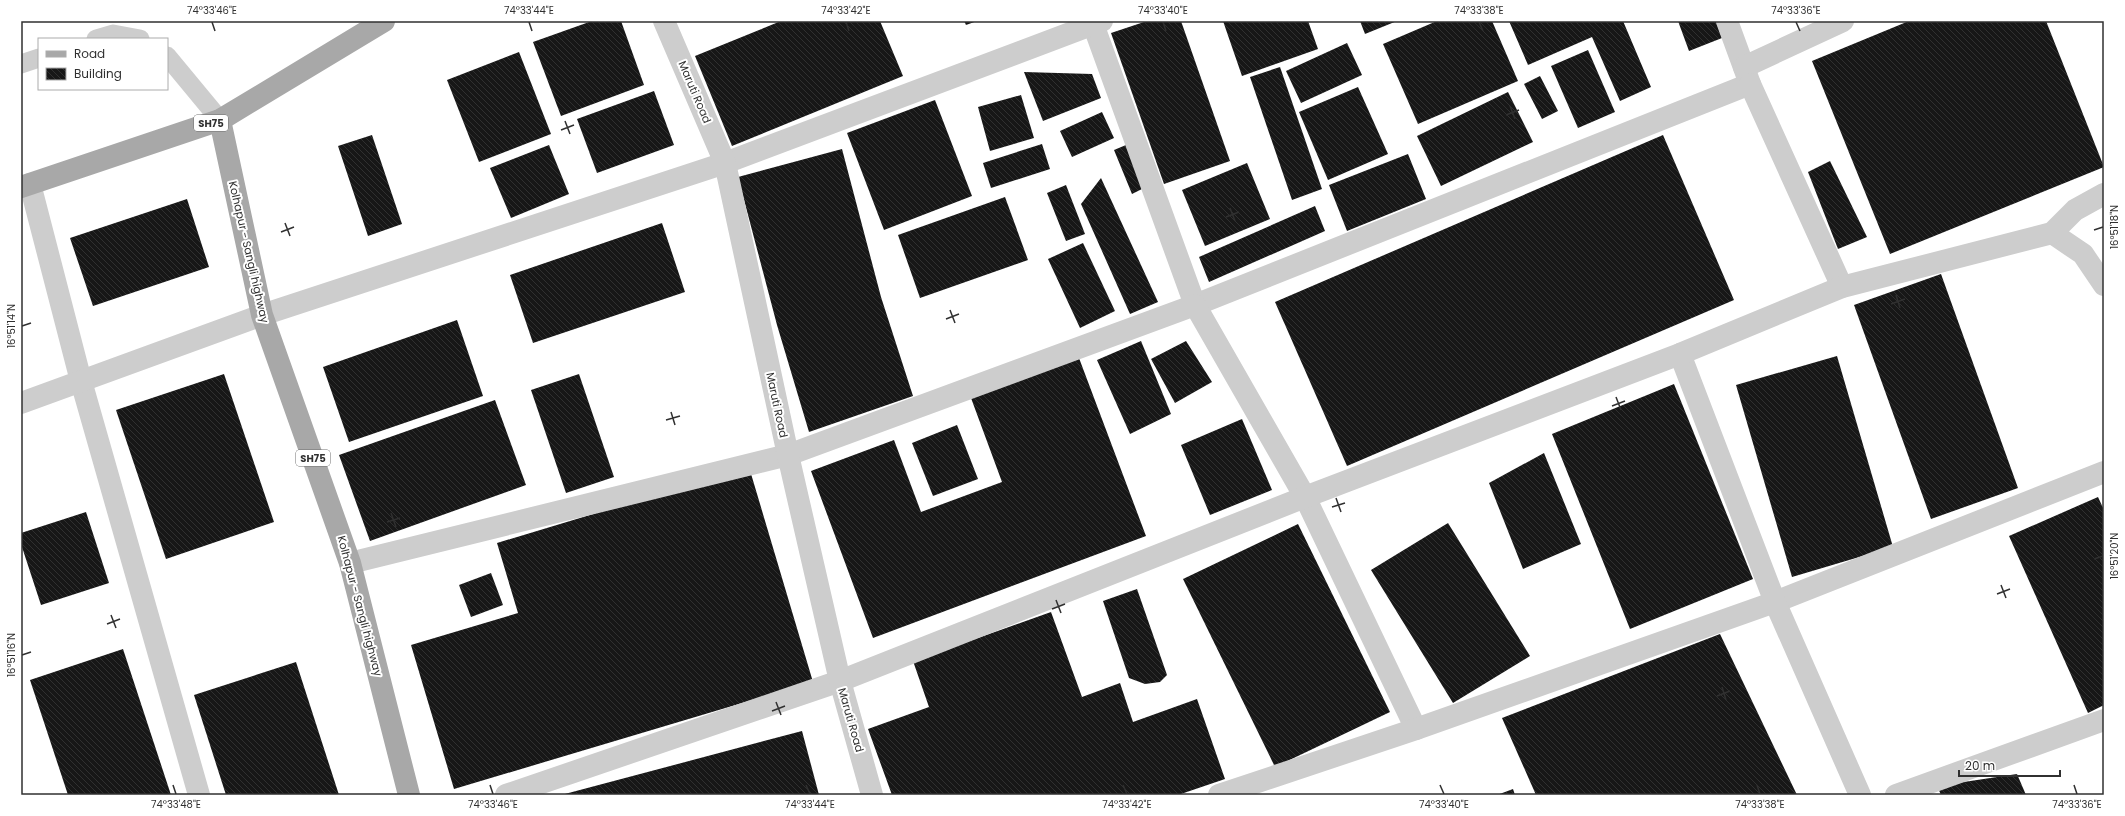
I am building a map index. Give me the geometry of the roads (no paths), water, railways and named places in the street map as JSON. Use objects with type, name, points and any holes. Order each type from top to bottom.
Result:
[{"type":"main road","name":"SH75","points":[[26,185],[220,120],[384,21]]},
{"type":"main road","name":"Kolhapur - Sangli highway","points":[[220,120],[262,315],[350,563],[409,795]]},
{"type":"street","name":"Maruti Road","points":[[664,21],[725,163],[788,456],[840,681],[872,795]]},
{"type":"street","points":[[1727,21],[1747,76],[1842,288]]},
{"type":"street","points":[[350,563],[788,456],[1195,305],[1747,76],[1843,21]]},
{"type":"street","points":[[21,403],[262,315],[725,163],[1098,23],[1195,305],[1305,497],[1416,729]]},
{"type":"street","points":[[26,185],[199,795]]},
{"type":"street","points":[[506,795],[840,681],[1305,497],[1680,354],[1842,288],[2052,233],[2075,210],[2104,194]]},
{"type":"street","points":[[2052,233],[2083,254],[2104,285]]},
{"type":"street","points":[[1680,354],[1775,602],[1860,795]]},
{"type":"street","points":[[1219,795],[1416,729],[1775,602],[2104,472]]},
{"type":"street","points":[[1896,795],[2104,720]]},
{"type":"lane","points":[[99,38],[113,34],[135,38]]},
{"type":"lane","points":[[168,57],[220,120]]},
{"type":"lane","points":[[21,64],[38,58]]}]
